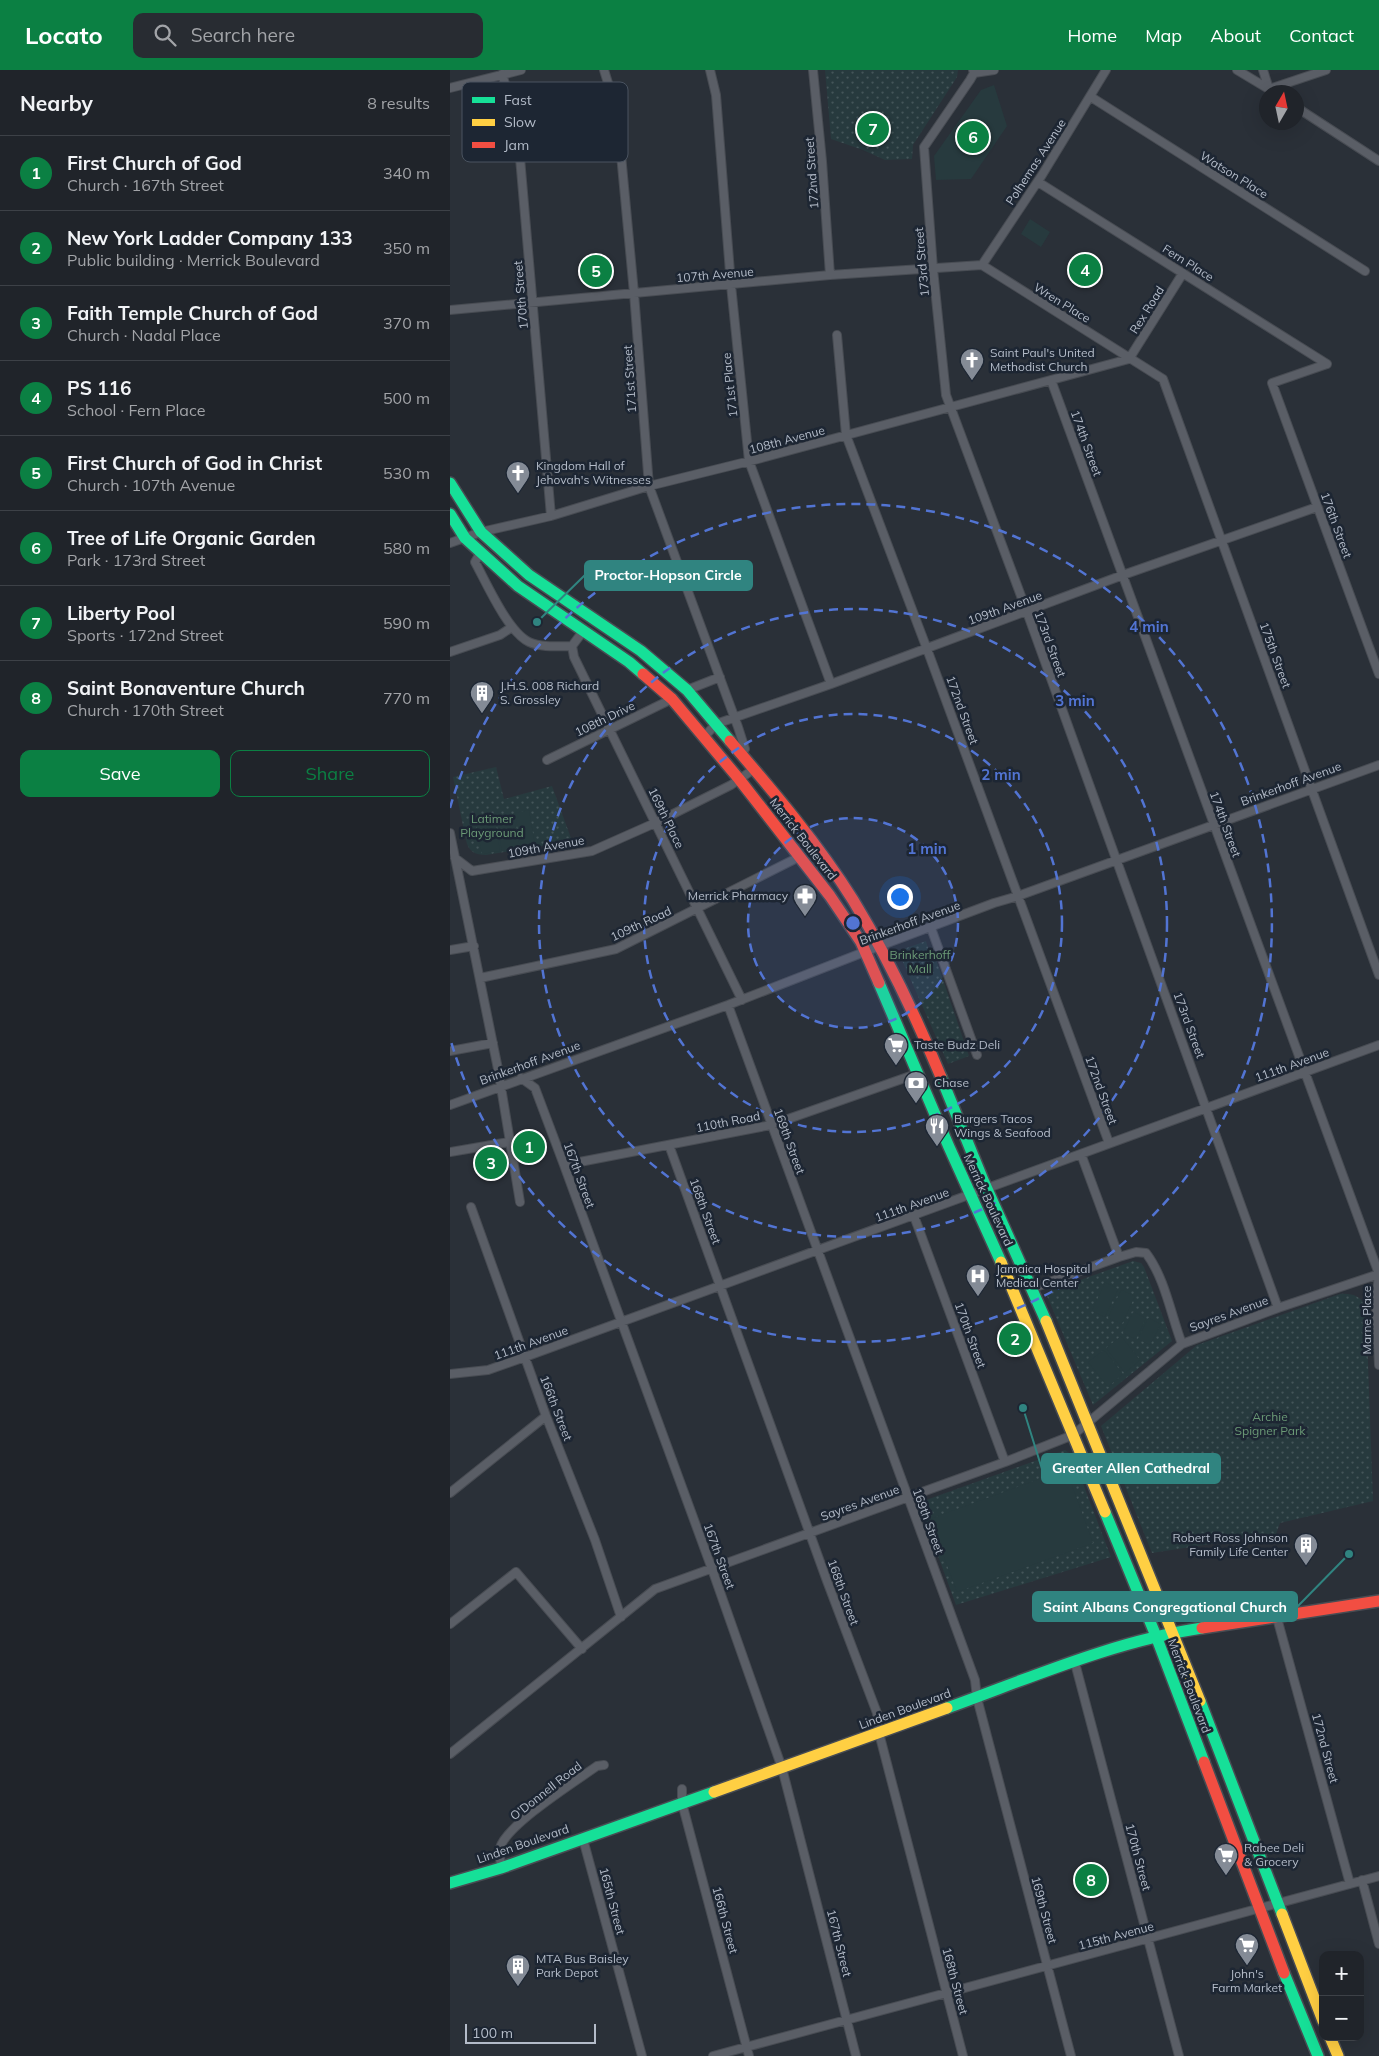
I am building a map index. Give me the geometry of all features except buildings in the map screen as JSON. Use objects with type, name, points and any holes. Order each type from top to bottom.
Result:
[{"type":"main road","name":"Merrick Boulevard","points":[[450,483],[481,532],[529,575],[641,651],[687,690],[754,769],[813,844],[852,899],[879,946],[934,1060],[987,1189],[1033,1288],[1173,1632],[1319,2011]]},
{"type":"main road","name":"Merrick Boulevard","points":[[450,514],[465,538],[518,586],[629,662],[672,699],[739,779],[830,896],[866,951],[970,1195],[1014,1290],[1156,1636],[1259,1909],[1318,2056]]},
{"type":"main road","name":"Linden Boulevard","points":[[450,1882],[501,1868],[1075,1663],[1156,1636],[1379,1601]]},
{"type":"main road","points":[[1311,2042],[1319,2037]]},
{"type":"main road","points":[[1332,2041],[1338,2056]]},
{"type":"street","points":[[472,82],[521,70]]},
{"type":"street","name":"171st Street","points":[[604,70],[608,82]]},
{"type":"street","name":"171st Place","points":[[710,70],[716,95],[731,285],[749,461],[831,684]]},
{"type":"street","name":"172nd Street","points":[[813,70],[822,160],[830,275]]},
{"type":"street","points":[[974,72],[994,70]]},
{"type":"street","name":"Polhemas Avenue","points":[[982,266],[1038,182],[1106,70]]},
{"type":"street","points":[[1237,70],[1262,85]]},
{"type":"street","points":[[1263,70],[1269,85]]},
{"type":"street","points":[[1287,85],[1326,70]]},
{"type":"street","name":"173rd Street","points":[[974,72],[924,147],[933,269],[946,395],[1027,612],[1278,1308]]},
{"type":"street","name":"170th Street","points":[[502,74],[504,82]]},
{"type":"street","name":"Watson Place","points":[[1091,97],[1364,271]]},
{"type":"street","points":[[1304,112],[1379,161]]},
{"type":"street","name":"170th Street","points":[[520,162],[552,516]]},
{"type":"street","name":"171st Street","points":[[622,162],[649,486],[735,719],[745,749],[741,754]]},
{"type":"street","name":"Fern Place","points":[[1038,182],[1327,364],[1272,383]]},
{"type":"street","name":"107th Avenue","points":[[450,310],[830,275],[982,266]]},
{"type":"street","name":"Wren Place","points":[[982,266],[1129,359]]},
{"type":"street","name":"Rex Road","points":[[1129,359],[1183,273]]},
{"type":"street","name":"172nd Street","points":[[837,335],[846,435],[927,649],[1109,1144]]},
{"type":"street","name":"108th Avenue","points":[[450,543],[481,532],[552,516],[649,486],[950,408],[1129,359]]},
{"type":"street","name":"175th Street","points":[[1129,359],[1163,379],[1379,974]]},
{"type":"street","name":"174th Street","points":[[1051,380],[1379,1274]]},
{"type":"street","name":"176th Street","points":[[1272,383],[1379,674]]},
{"type":"street","name":"109th Avenue","points":[[716,724],[735,719],[1123,575],[1317,506]]},
{"type":"street","points":[[480,552],[475,562],[512,627],[518,634],[530,642],[542,646],[572,646],[584,630]]},
{"type":"street","points":[[450,652],[500,635],[512,627]]},
{"type":"street","name":"169th Place","points":[[572,646],[574,657],[742,1000]]},
{"type":"street","points":[[687,690],[720,677]]},
{"type":"street","name":"108th Drive","points":[[547,760],[672,699]]},
{"type":"street","points":[[704,737],[716,724]]},
{"type":"street","name":"Brinkerhoff Avenue","points":[[450,1105],[742,1000],[994,903],[1018,896],[1379,764]]},
{"type":"street","name":"109th Avenue","points":[[453,856],[472,871],[592,851],[655,824],[754,769]]},
{"type":"street","points":[[450,833],[453,856],[474,946],[520,1202]]},
{"type":"street","name":"109th Road","points":[[480,978],[616,949],[799,857]]},
{"type":"street","points":[[931,928],[977,1055]]},
{"type":"street","points":[[450,950],[474,946]]},
{"type":"street","name":"169th Street","points":[[728,1005],[975,1680],[977,1698],[1072,2056]]},
{"type":"street","points":[[450,1051],[492,1043]]},
{"type":"street","name":"111th Avenue","points":[[450,1374],[488,1370],[525,1357],[1379,1045]]},
{"type":"street","name":"110th Road","points":[[564,1165],[771,1125],[919,1072]]},
{"type":"street","name":"167th Street","points":[[521,1078],[534,1088],[564,1165],[712,1569],[782,1768],[856,2056]]},
{"type":"street","points":[[450,1152],[509,1142]]},
{"type":"street","name":"168th Street","points":[[669,1145],[877,1714],[880,1733],[964,2056]]},
{"type":"street","points":[[1081,1154],[1119,1257]]},
{"type":"street","name":"166th Street","points":[[471,1207],[546,1416],[595,1540],[621,1617]]},
{"type":"street","name":"170th Street","points":[[914,1216],[1004,1462]]},
{"type":"street","points":[[1033,1288],[1119,1257],[1136,1252],[1146,1253],[1160,1278],[1182,1344]]},
{"type":"street","name":"Sayres Avenue","points":[[450,1754],[655,1589],[907,1498],[1073,1435],[1182,1344],[1278,1308],[1379,1274]]},
{"type":"street","name":"Marne Place","points":[[1379,1274],[1376,1303],[1379,1365]]},
{"type":"street","points":[[450,1493],[546,1416]]},
{"type":"street","points":[[450,1624],[516,1572],[582,1649]]},
{"type":"street","name":"172nd Street","points":[[1277,1618],[1350,1884]]},
{"type":"street","name":"170th Street","points":[[1075,1663],[1178,2056]]},
{"type":"street","name":"O'Donnell Road","points":[[501,1868],[500,1849],[506,1839],[528,1816],[597,1766],[604,1765]]},
{"type":"street","name":"166th Street","points":[[682,1789],[682,1803],[749,2056]]},
{"type":"street","name":"165th Street","points":[[583,1839],[642,2056]]},
{"type":"street","name":"115th Avenue","points":[[713,2056],[1379,1876]]},
{"type":"street","points":[[1362,1880],[1379,1944]]},
{"type":"green space","points":[[825,70],[958,70],[957,77],[913,145],[912,159],[885,160],[831,139]]},
{"type":"green space","points":[[994,85],[1007,126],[971,179],[936,180],[934,156],[981,90]]},
{"type":"green space","points":[[1030,219],[1050,232],[1041,247],[1021,234]]},
{"type":"green space","name":"Latimer Playground","points":[[496,767],[504,799],[552,786],[572,841],[486,855],[470,850],[466,840],[453,777]]},
{"type":"green space","points":[[529,810],[535,845],[521,847],[515,813]]},
{"type":"green space","points":[[514,817],[520,848],[502,851],[496,820]]},
{"type":"green space","points":[[495,820],[500,851],[482,854],[476,824]]},
{"type":"green space","name":"Brinkerhoff Mall","points":[[926,941],[928,948],[932,948],[969,1056],[948,1064],[898,951]]},
{"type":"green space","points":[[1133,1261],[1141,1263],[1144,1267],[1172,1341],[1093,1405],[1047,1296],[1050,1291]]},
{"type":"green space","points":[[1105,1282],[1118,1289],[1105,1317],[1092,1311]]},
{"type":"green space","points":[[1121,1290],[1135,1296],[1122,1324],[1108,1318]]},
{"type":"green space","name":"Archie Spigner Park","points":[[1340,1294],[1356,1296],[1362,1300],[1366,1307],[1373,1501],[1280,1523],[1276,1534],[1152,1553],[1101,1426],[1197,1345]]},
{"type":"green space","points":[[1133,1312],[1146,1318],[1136,1339],[1123,1333]]},
{"type":"green space","points":[[1148,1318],[1161,1324],[1150,1345],[1138,1339]]},
{"type":"green space","points":[[1121,1336],[1140,1360],[1125,1373],[1106,1348]]},
{"type":"green space","points":[[1104,1350],[1123,1374],[1108,1387],[1088,1362]]},
{"type":"green space","points":[[1065,1450],[1072,1455],[1111,1557],[956,1605],[922,1512],[926,1500]]},
{"type":"green space","points":[[1066,1469],[1093,1543],[957,1592],[930,1519]]},
{"type":"water","points":[[887,116],[889,140],[859,142],[857,118]]},
{"type":"traffic: fast","points":[[450,483],[481,532],[529,575],[641,651],[687,690],[730,741]]},
{"type":"traffic: fast","points":[[450,514],[465,538],[518,586],[629,662],[643,674]]},
{"type":"traffic: fast","points":[[879,983],[949,1147],[1001,1262]]},
{"type":"traffic: fast","points":[[941,1077],[983,1180],[1046,1321]]},
{"type":"traffic: fast","points":[[1105,1512],[1156,1636],[1204,1762]]},
{"type":"traffic: fast","points":[[947,1708],[1105,1651],[1169,1634],[1202,1628]]},
{"type":"traffic: fast","points":[[1200,1701],[1282,1914]]},
{"type":"traffic: fast","points":[[450,1883],[501,1868],[714,1792]]},
{"type":"traffic: fast","points":[[1284,1973],[1318,2056]]},
{"type":"traffic: slow","points":[[1001,1262],[1105,1512]]},
{"type":"traffic: slow","points":[[1046,1321],[1200,1701]]},
{"type":"traffic: slow","points":[[714,1792],[947,1708]]},
{"type":"traffic: slow","points":[[1282,1914],[1319,2011]]},
{"type":"traffic: slow","points":[[1332,2041],[1338,2056]]},
{"type":"traffic: jam","points":[[643,674],[672,699],[739,779],[830,896],[861,942],[879,983]]},
{"type":"traffic: jam","points":[[730,741],[810,838],[853,900],[900,987],[941,1077]]},
{"type":"traffic: jam","points":[[1202,1628],[1379,1601]]},
{"type":"traffic: jam","points":[[1204,1762],[1284,1973]]},
{"type":"place","name":"Liberty Pool","points":[[873,129]]},
{"type":"place","name":"Tree of Life Organic Garden","points":[[973,137]]},
{"type":"place","name":"PS 116","points":[[1085,270]]},
{"type":"place","name":"First Church of God in Christ","points":[[596,271]]},
{"type":"place","name":"Saint Paul's United Methodist Church","points":[[972,381]]},
{"type":"place","name":"Kingdom Hall of Jehovah's Witnesses","points":[[518,494]]},
{"type":"place","name":"Proctor-Hopson Circle","points":[[537,622]]},
{"type":"place","name":"J.H.S. 008 Richard S. Grossley","points":[[482,714]]},
{"type":"place","name":"Merrick Pharmacy","points":[[805,917]]},
{"type":"place","name":"Taste Budz Deli","points":[[896,1066]]},
{"type":"place","name":"Chase","points":[[916,1104]]},
{"type":"place","name":"First Church of God","points":[[529,1147]]},
{"type":"place","name":"Burgers Tacos Wings & Seafood","points":[[937,1147]]},
{"type":"place","name":"Faith Temple Church of God","points":[[491,1163]]},
{"type":"place","name":"Jamaica Hospital Medical Center","points":[[978,1297]]},
{"type":"place","name":"New York Ladder Company 133","points":[[1015,1339]]},
{"type":"place","name":"Greater Allen Cathedral","points":[[1023,1408]]},
{"type":"place","name":"Saint Albans Congregational Church","points":[[1349,1554]]},
{"type":"place","name":"Robert Ross Johnson Family Life Center","points":[[1306,1566]]},
{"type":"place","name":"Rabee Deli & Grocery","points":[[1226,1876]]},
{"type":"place","name":"Saint Bonaventure Church","points":[[1091,1880]]},
{"type":"place","name":"John's Farm Market","points":[[1247,1966]]},
{"type":"place","name":"MTA Bus Baisley Park Depot","points":[[518,1987]]}]
